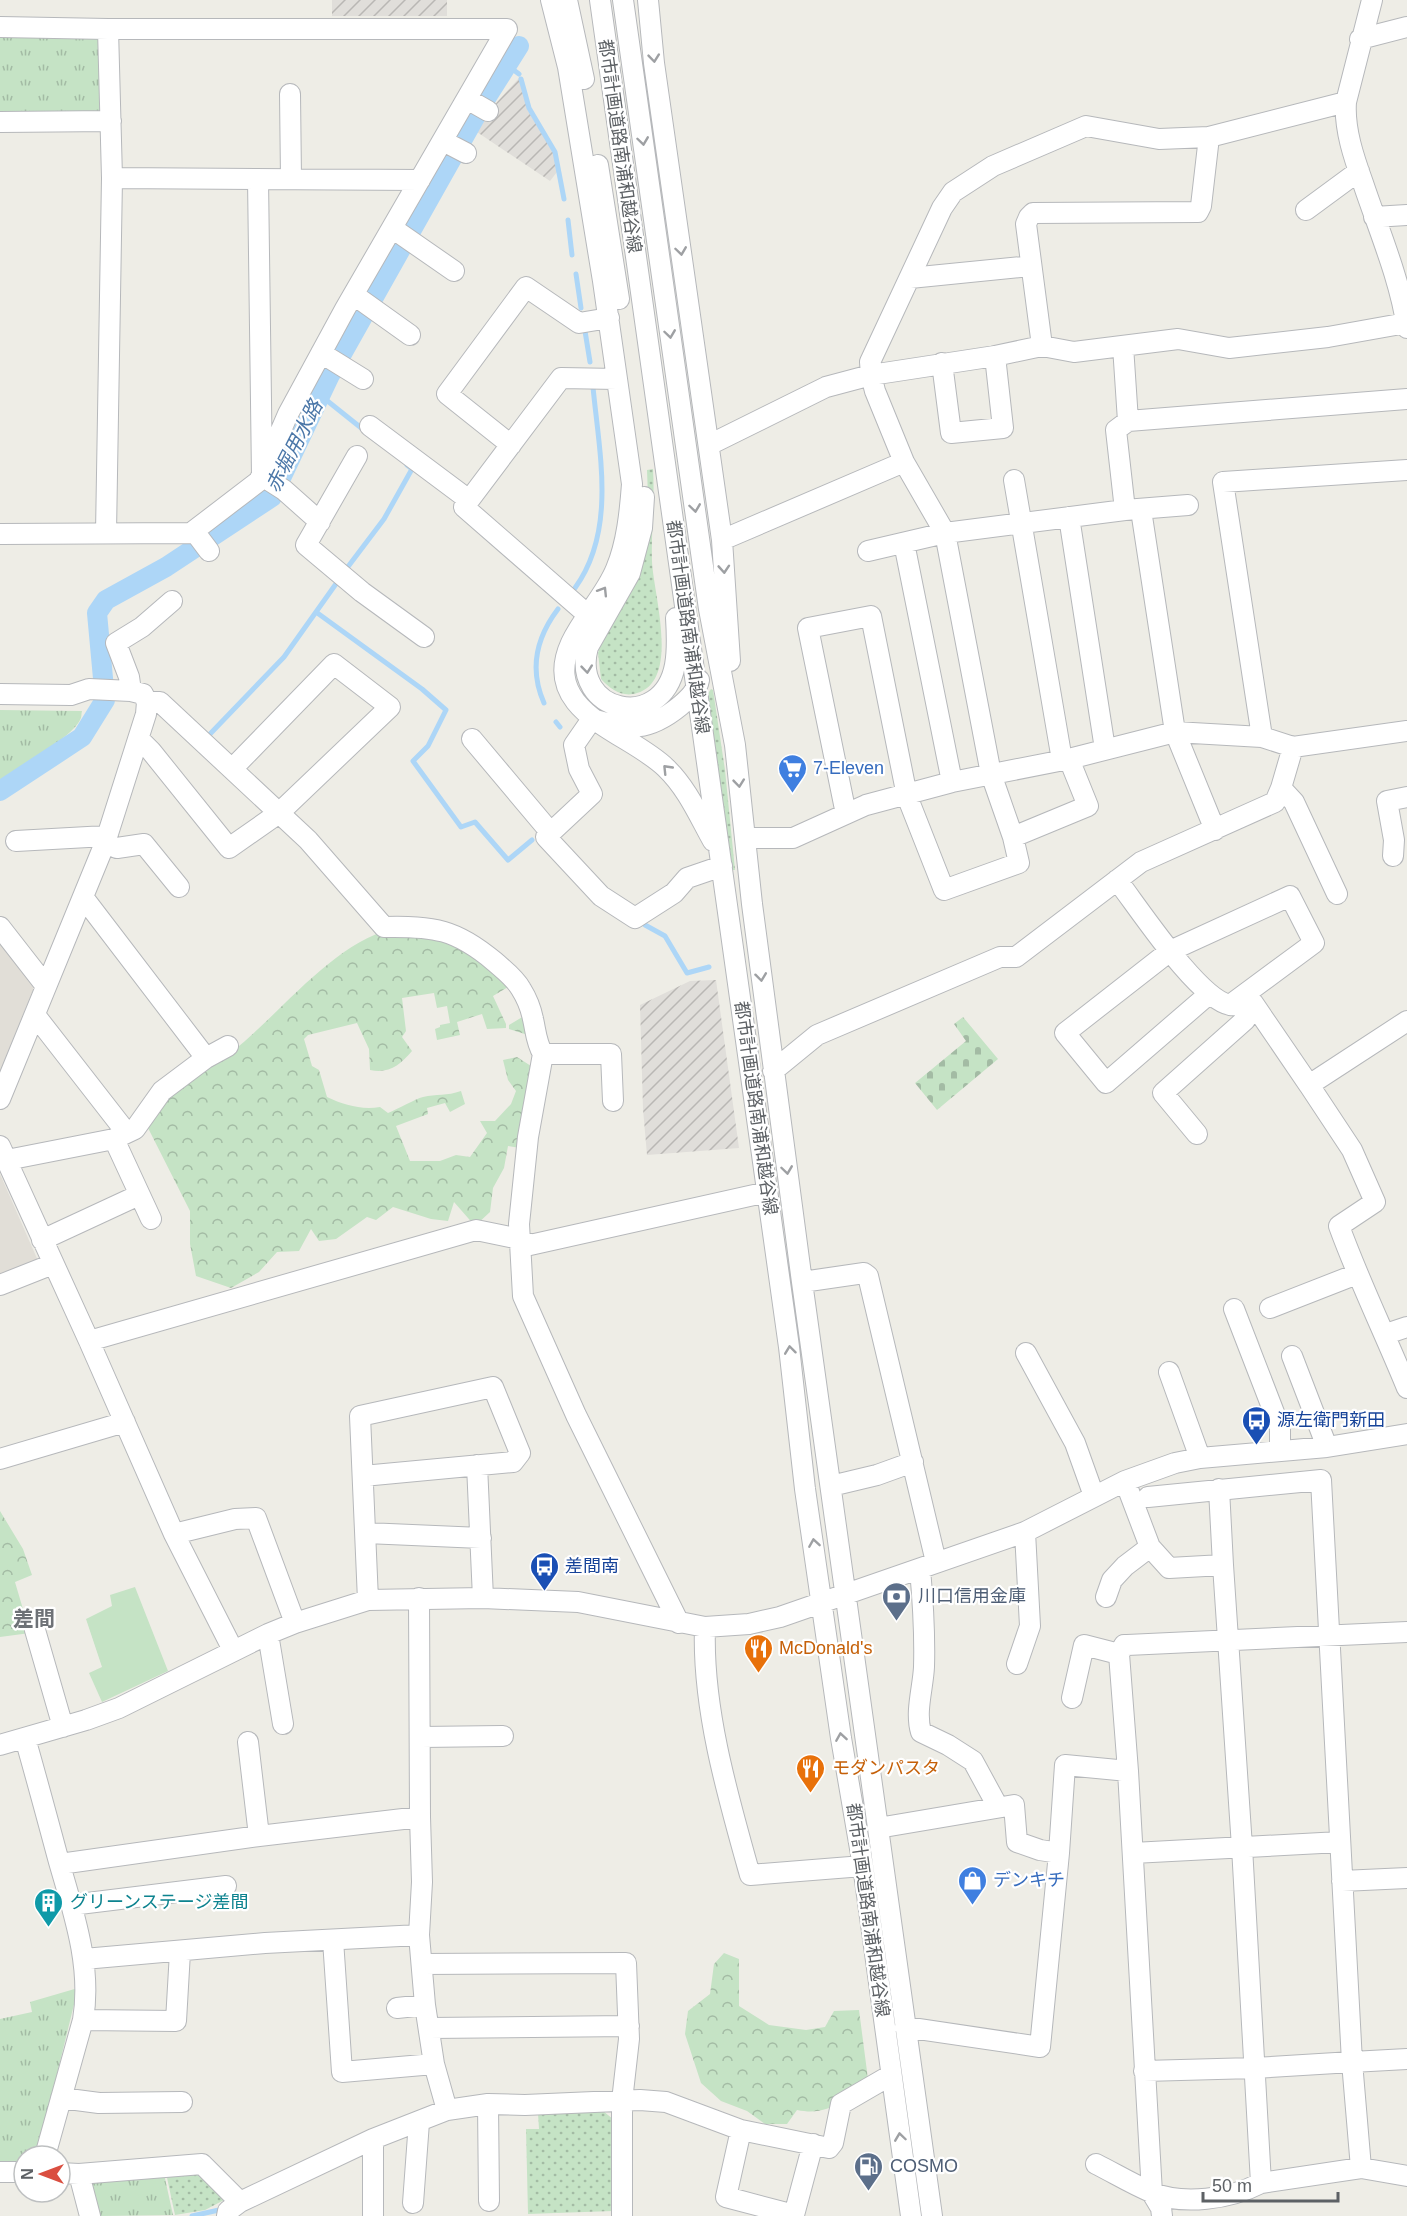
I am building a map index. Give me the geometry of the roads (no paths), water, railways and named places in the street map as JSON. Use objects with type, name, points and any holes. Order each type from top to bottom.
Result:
[{"type":"street","points":[[551,0],[568,67],[609,318],[632,484],[630,516],[616,569],[570,644],[565,676],[575,701],[592,719],[651,755],[667,769],[690,799],[721,860],[687,878],[674,893],[635,918],[601,896],[546,837],[592,794],[579,769],[574,745],[592,719]]},
{"type":"street","points":[[567,0],[582,64],[615,269],[644,490],[642,528],[630,573],[588,647],[586,655],[585,670],[590,684],[598,694],[614,704],[630,707],[652,703],[668,685],[675,667],[678,644],[674,594],[678,547]]},
{"type":"street","name":"都市計画道路南浦和越谷線","points":[[600,0],[661,442],[698,687],[789,1347],[806,1489],[841,1738],[863,1866],[910,2216]]},
{"type":"street","name":"都市計画道路南浦和越谷線","points":[[623,0],[709,609],[735,745],[773,1071],[932,2216]]},
{"type":"street","points":[[648,0],[654,63],[722,540],[735,745]]},
{"type":"street","points":[[1371,0],[1360,39],[1345,116],[1359,171],[1402,298],[1407,328]]},
{"type":"street","points":[[0,27],[507,29],[477,105],[454,146],[420,180],[401,234],[331,360],[288,414],[273,482]]},
{"type":"street","points":[[1360,39],[1407,27]]},
{"type":"street","points":[[106,533],[112,178],[108,29]]},
{"type":"street","points":[[290,94],[291,179]]},
{"type":"street","points":[[846,814],[808,628],[871,616],[907,796],[944,890],[1019,863],[1013,837],[991,774],[945,533],[904,462],[875,391],[871,375],[870,362],[942,208],[953,192],[993,166],[1086,126],[1159,139],[1209,137],[1346,102]]},
{"type":"street","points":[[0,122],[111,121]]},
{"type":"street","points":[[1042,346],[1026,224],[1029,217],[1033,213],[1198,212],[1201,206],[1209,137]]},
{"type":"street","points":[[1306,210],[1359,171]]},
{"type":"street","points":[[112,178],[420,180]]},
{"type":"street","points":[[258,179],[273,482]]},
{"type":"street","points":[[1374,218],[1407,215]]},
{"type":"street","points":[[401,234],[454,271]]},
{"type":"street","points":[[910,278],[1031,266]]},
{"type":"street","points":[[511,445],[447,394],[519,296],[526,287],[579,323],[609,318]]},
{"type":"street","points":[[364,301],[410,334]]},
{"type":"street","points":[[709,445],[825,387],[871,375],[995,356],[1042,346],[1074,352],[1178,339],[1229,348],[1328,337],[1406,323]]},
{"type":"street","points":[[1123,346],[1128,421]]},
{"type":"street","points":[[942,363],[951,433],[1003,428],[995,356]]},
{"type":"street","points":[[331,360],[363,379]]},
{"type":"street","points":[[588,615],[464,507],[561,378],[617,379]]},
{"type":"street","points":[[1215,830],[1175,732],[1116,430],[1128,421],[1407,399]]},
{"type":"street","points":[[370,426],[469,500]]},
{"type":"street","points":[[357,456],[306,544],[362,592],[424,636]]},
{"type":"street","points":[[722,540],[904,462]]},
{"type":"street","points":[[1262,736],[1223,482],[1407,470]]},
{"type":"street","points":[[1013,837],[1088,806],[1066,760],[1014,480]]},
{"type":"street","points":[[0,534],[106,533],[201,541],[259,481],[273,482],[320,522]]},
{"type":"street","points":[[868,551],[945,533],[1188,505]]},
{"type":"street","points":[[1069,517],[1105,749]]},
{"type":"street","points":[[904,543],[952,782]]},
{"type":"street","points":[[0,1099],[105,840],[146,714],[131,694],[129,677],[116,643],[142,627],[172,601]]},
{"type":"street","points":[[592,719],[639,727],[652,724],[686,701],[698,687],[705,659],[709,609]]},
{"type":"street","points":[[139,739],[229,848],[279,813],[390,707],[334,664],[232,769]]},
{"type":"street","points":[[0,694],[80,692],[131,694],[160,702],[308,840],[384,927],[442,929],[479,949],[510,975],[520,987],[532,1015],[536,1043],[543,1054],[528,1137],[520,1231],[523,1296],[576,1415],[679,1623]]},
{"type":"street","points":[[745,838],[793,838],[866,805],[907,796],[952,782],[1066,760],[1175,732],[1262,736],[1293,747],[1407,731]]},
{"type":"street","points":[[472,740],[551,833]]},
{"type":"street","points":[[773,1071],[817,1035],[1000,957],[1016,957],[1141,862],[1275,802],[1293,747]]},
{"type":"street","points":[[1281,788],[1294,802],[1337,894]]},
{"type":"street","points":[[1393,856],[1394,840],[1387,801],[1407,797]]},
{"type":"street","points":[[16,841],[105,840],[117,848],[144,844],[179,887]]},
{"type":"street","points":[[1117,880],[1170,951],[1209,994],[1230,1005],[1253,1003]]},
{"type":"street","points":[[1209,994],[1106,1083],[1065,1033],[1170,951],[1290,896],[1314,943],[1230,1005]]},
{"type":"street","points":[[83,897],[206,1058]]},
{"type":"street","points":[[0,927],[46,986]]},
{"type":"street","points":[[1253,1003],[1352,1150],[1375,1202],[1339,1226],[1357,1274],[1386,1334],[1407,1388]]},
{"type":"street","points":[[1197,1134],[1163,1093],[1245,1020],[1253,1003]]},
{"type":"street","points":[[35,1015],[120,1136],[139,1195],[151,1220]]},
{"type":"street","points":[[1309,1085],[1407,1021]]},
{"type":"street","points":[[228,1046],[206,1058],[162,1091],[135,1129],[120,1136],[4,1153],[174,1534],[232,1650]]},
{"type":"street","points":[[543,1054],[611,1054],[613,1101]]},
{"type":"street","points":[[520,1231],[530,1245],[767,1192]]},
{"type":"street","points":[[42,1240],[139,1195]]},
{"type":"street","points":[[89,1341],[476,1230],[520,1231]]},
{"type":"street","points":[[0,1285],[53,1264]]},
{"type":"street","points":[[802,1282],[864,1273],[868,1276],[913,1462],[928,1566],[924,1614],[924,1670],[918,1724],[921,1732],[973,1761],[998,1807]]},
{"type":"street","points":[[1270,1308],[1357,1274]]},
{"type":"street","points":[[1234,1309],[1280,1428],[1280,1451]]},
{"type":"street","points":[[1386,1334],[1407,1327]]},
{"type":"street","points":[[1026,1353],[1075,1443],[1094,1496]]},
{"type":"street","points":[[1292,1356],[1327,1447]]},
{"type":"street","points":[[1169,1372],[1200,1458]]},
{"type":"street","points":[[363,1476],[513,1462],[520,1453],[493,1387],[360,1416],[368,1600]]},
{"type":"street","points":[[0,1459],[125,1422]]},
{"type":"street","points":[[1,1742],[25,1738],[119,1708],[268,1634],[368,1600],[483,1598],[578,1602],[705,1627],[765,1622],[1025,1532],[1125,1481],[1164,1466],[1200,1458],[1327,1447],[1407,1434]]},
{"type":"street","points":[[831,1486],[877,1475],[913,1462]]},
{"type":"street","points":[[477,1465],[483,1598]]},
{"type":"street","points":[[1148,1497],[1321,1480],[1352,2062],[1361,2168]]},
{"type":"street","points":[[1125,1481],[1150,1547],[1169,1568],[1223,1565]]},
{"type":"street","points":[[1219,1489],[1261,2183]]},
{"type":"street","points":[[174,1534],[235,1519],[256,1518],[296,1623]]},
{"type":"street","points":[[1017,1664],[1030,1626],[1025,1532]]},
{"type":"street","points":[[366,1533],[481,1538]]},
{"type":"street","points":[[1106,1597],[1112,1580],[1125,1566],[1150,1547]]},
{"type":"street","points":[[419,1598],[420,1817],[423,1882],[420,1935],[425,2005],[434,2064],[447,2110]]},
{"type":"street","points":[[705,1627],[707,1678],[714,1724],[750,1875],[863,1866]]},
{"type":"street","points":[[35,1630],[63,1727]]},
{"type":"street","points":[[1162,2216],[1161,2208],[1152,2193],[1128,1771],[1119,1654],[1124,1645],[1407,1632]]},
{"type":"street","points":[[268,1634],[283,1724]]},
{"type":"street","points":[[1072,1698],[1084,1645],[1119,1654]]},
{"type":"street","points":[[421,1737],[503,1736]]},
{"type":"street","points":[[25,1738],[71,1905],[87,1979],[87,1999],[83,2020],[48,2144]]},
{"type":"street","points":[[248,1742],[259,1836]]},
{"type":"street","points":[[905,2027],[1040,2047],[1065,1765],[1128,1771]]},
{"type":"street","points":[[878,1827],[1014,1805],[1017,1842],[1040,1850],[1059,1853]]},
{"type":"street","points":[[60,1864],[259,1836],[420,1817]]},
{"type":"street","points":[[1133,1853],[1340,1842]]},
{"type":"street","points":[[1342,1881],[1407,1878]]},
{"type":"street","points":[[71,1905],[226,1886]]},
{"type":"street","points":[[84,1959],[265,1943],[420,1935]]},
{"type":"street","points":[[333,1940],[342,2072],[434,2064]]},
{"type":"street","points":[[83,2020],[176,2021],[180,1952]]},
{"type":"street","points":[[422,1964],[626,1963],[629,2038],[622,2102],[622,2216]]},
{"type":"street","points":[[397,2008],[425,2005]]},
{"type":"street","points":[[429,2028],[629,2026]]},
{"type":"street","points":[[1144,2071],[1254,2068],[1407,2059]]},
{"type":"street","points":[[72,2173],[202,2164],[234,2209],[373,2139],[447,2110],[488,2104],[666,2102],[741,2130],[828,2148],[833,2143],[841,2104],[891,2075]]},
{"type":"street","points":[[60,2098],[99,2103],[182,2102]]},
{"type":"street","points":[[488,2104],[489,2201]]},
{"type":"street","points":[[414,2203],[419,2122]]},
{"type":"street","points":[[741,2130],[726,2197],[794,2215],[813,2144]]},
{"type":"street","points":[[373,2139],[373,2216]]},
{"type":"street","points":[[1096,2164],[1152,2193],[1177,2199],[1212,2197],[1250,2189],[1261,2183],[1361,2168],[1407,2176]]},
{"type":"street","points":[[72,2177],[90,2216]]},
{"type":"waterway","name":"赤堀用水路","points":[[0,791],[82,737],[105,700],[97,613],[106,600],[166,567],[272,497],[330,375],[483,103],[519,46]]},
{"type":"waterway","points":[[507,65],[519,74]]},
{"type":"waterway","points":[[521,79],[529,108],[555,152],[564,199]]},
{"type":"waterway","points":[[568,220],[572,255]]},
{"type":"waterway","points":[[576,274],[581,308]]},
{"type":"waterway","points":[[585,331],[590,362]]},
{"type":"waterway","points":[[575,588],[588,565],[601,516],[601,464],[593,387]]},
{"type":"waterway","points":[[320,395],[365,431]]},
{"type":"waterway","points":[[347,568],[384,519],[412,469],[407,465]]},
{"type":"waterway","points":[[210,734],[284,657],[338,581]]},
{"type":"waterway","points":[[544,703],[537,678],[537,654],[544,631],[558,609]]},
{"type":"waterway","points":[[316,612],[422,689],[446,710],[428,746],[413,761],[461,827],[475,822],[508,860],[532,840]]},
{"type":"waterway","points":[[556,722],[560,727]]},
{"type":"waterway","points":[[645,925],[665,936],[687,973],[709,967]]},
{"type":"waterway","points":[[192,2216],[219,2210]]},
{"type":"place","name":"7-Eleven","points":[[792,794]]},
{"type":"place","name":"源左衛門新田","points":[[1256,1446]]},
{"type":"place","name":"差間南","points":[[544,1592]]},
{"type":"place","name":"川口信用金庫","points":[[897,1622]]},
{"type":"place","name":"McDonald's","points":[[758,1674]]},
{"type":"place","name":"モダンパスタ","points":[[811,1794]]},
{"type":"place","name":"デンキチ","points":[[972,1906]]},
{"type":"place","name":"グリーンステージ差間","points":[[49,1928]]},
{"type":"place","name":"COSMO","points":[[869,2192]]},
{"type":"district","name":"差間","points":[[34,1618]]}]
